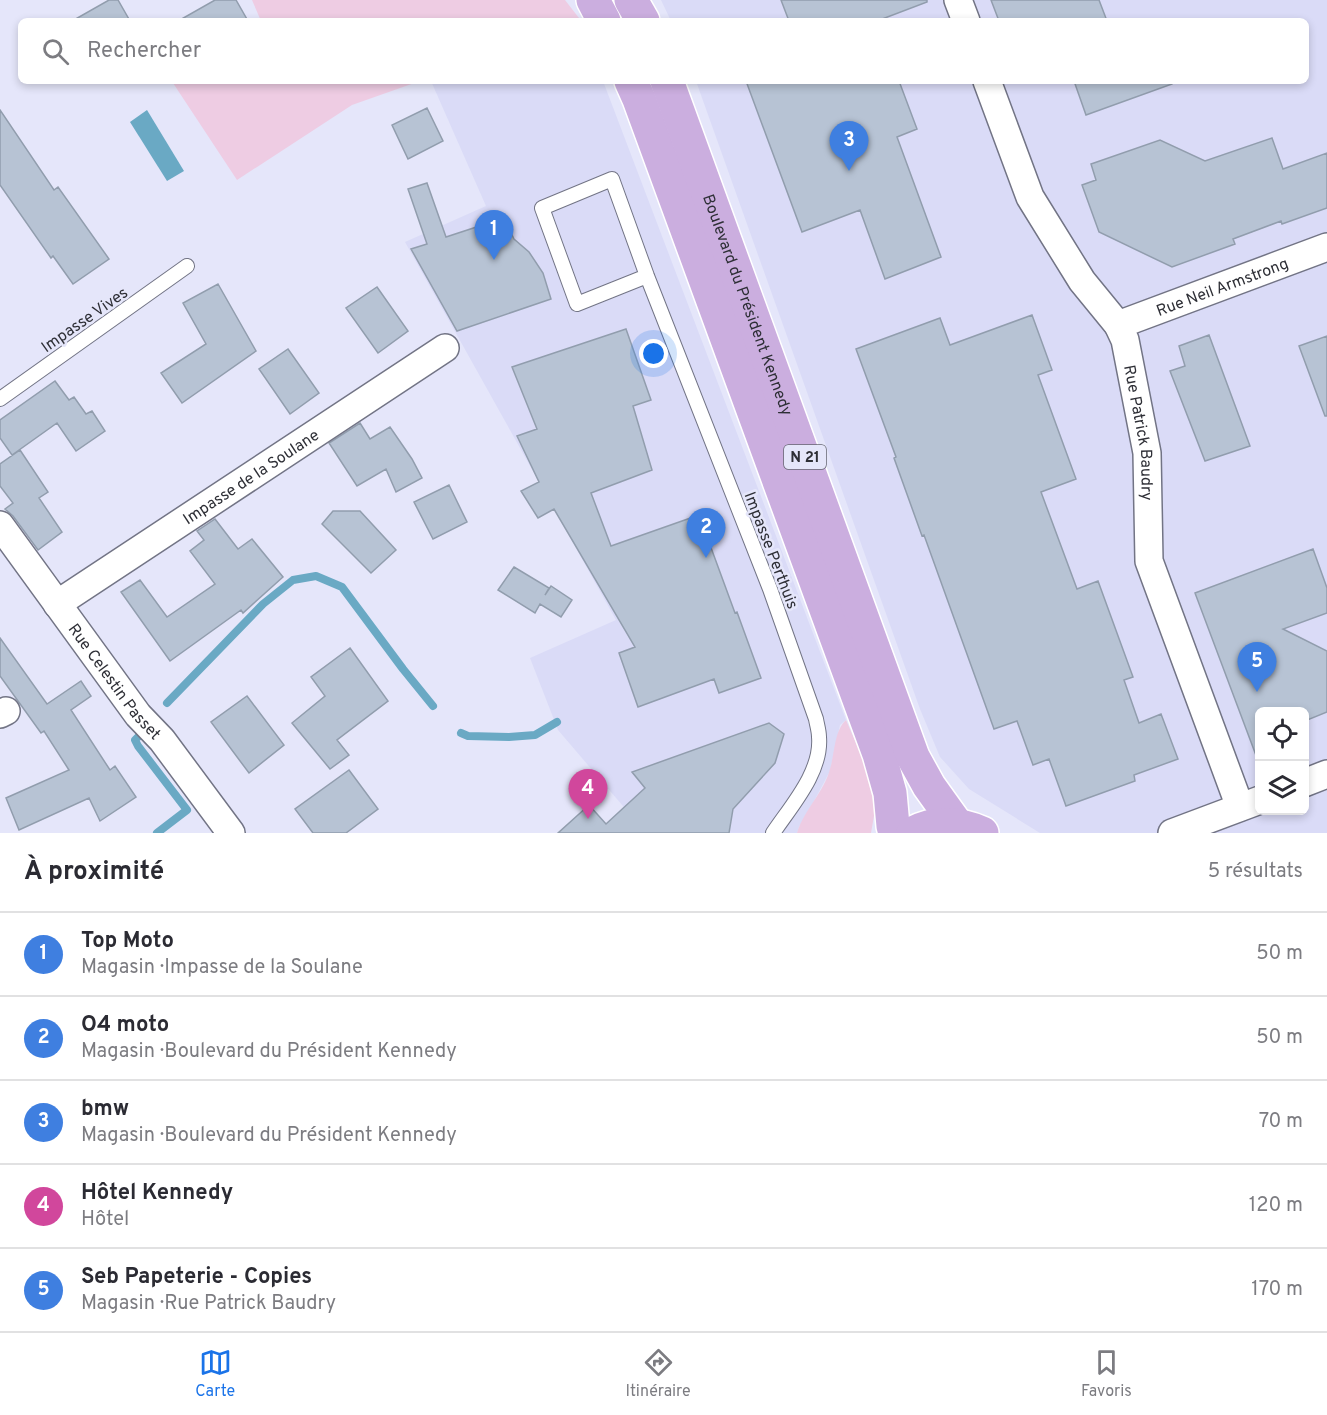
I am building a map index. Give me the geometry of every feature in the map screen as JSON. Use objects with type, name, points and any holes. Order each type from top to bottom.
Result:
[{"type":"main road","points":[[593,0],[602,18]]},
{"type":"main road","points":[[631,0],[641,18]]},
{"type":"main road","name":"Boulevard du Président Kennedy","points":[[632,84],[879,754],[890,793],[895,833]]},
{"type":"main road","name":"Boulevard du Président Kennedy","points":[[668,84],[913,758],[929,786],[969,829]]},
{"type":"main road","points":[[913,833],[936,825],[969,829]]},
{"type":"street","points":[[958,0],[965,18]]},
{"type":"street","name":"Rue Patrick Baudry","points":[[988,84],[1030,197],[1082,281],[1118,325],[1125,340],[1148,453],[1149,561],[1250,803]]},
{"type":"street","name":"Rue Neil Armstrong","points":[[1118,325],[1327,247]]},
{"type":"street","name":"Impasse de la Soulane","points":[[57,604],[445,348]]},
{"type":"street","name":"Rue Celestin Passet","points":[[0,525],[138,715],[162,740],[231,833]]},
{"type":"street","points":[[1309,781],[1327,774]]},
{"type":"street","points":[[1172,833],[1250,803]]},
{"type":"lane","name":"Impasse Perthuis","points":[[647,276],[577,304],[542,208],[612,179],[647,276],[770,590],[816,719],[819,738],[818,759],[812,775],[772,833]]},
{"type":"lane","name":"Impasse Vives","points":[[0,399],[187,266]]},
{"type":"shaded area","points":[[252,0],[565,0],[579,18],[260,18]]},
{"type":"shaded area","points":[[661,0],[1327,0],[1327,833],[1040,833],[969,789],[940,757],[920,709],[697,84],[1309,84],[1309,18],[670,18]]},
{"type":"shaded area","points":[[174,84],[412,84],[352,105],[237,180]]},
{"type":"shaded area","points":[[432,84],[604,84],[846,720],[840,725],[830,771],[797,833],[646,833],[558,730],[530,658],[616,620],[405,242],[486,206]]},
{"type":"shaded area","points":[[147,110],[184,171],[167,181],[130,122]]},
{"type":"shaded area","points":[[846,720],[866,766],[875,810],[871,833],[797,833],[827,777],[839,730]]},
{"type":"building","points":[[109,0],[118,0],[128,18],[77,18]]},
{"type":"building","points":[[215,0],[236,0],[246,18],[183,18]]},
{"type":"building","points":[[781,0],[927,0],[927,2],[885,18],[788,18]]},
{"type":"building","points":[[991,0],[1099,0],[1106,18],[998,18]]},
{"type":"building","points":[[747,84],[900,84],[917,129],[897,137],[941,257],[885,279],[860,210],[802,232]]},
{"type":"building","points":[[1075,84],[1172,84],[1086,115]]},
{"type":"building","points":[[427,108],[443,141],[408,159],[392,125]]},
{"type":"building","points":[[0,110],[54,190],[58,187],[109,259],[73,284],[53,256],[51,258],[0,185]]},
{"type":"building","points":[[1272,138],[1283,169],[1327,153],[1327,208],[1282,224],[1281,221],[1233,239],[1235,244],[1172,267],[1099,232],[1082,185],[1096,180],[1091,164],[1160,140],[1205,161]]},
{"type":"building","points":[[427,183],[446,237],[504,218],[514,239],[529,252],[543,273],[551,299],[457,331],[411,249],[427,244],[408,189]]},
{"type":"building","points":[[218,284],[256,351],[182,403],[161,373],[206,344],[183,303]]},
{"type":"building","points":[[377,287],[408,331],[378,353],[346,308]]},
{"type":"building","points":[[1032,315],[1052,370],[1038,375],[1076,479],[1041,492],[1077,589],[1098,581],[1133,677],[1124,680],[1139,723],[1161,714],[1178,759],[1134,775],[1135,781],[1066,806],[1049,759],[1033,765],[1017,721],[994,729],[856,349],[940,318],[950,345]]},
{"type":"building","points":[[626,329],[651,400],[633,406],[652,470],[591,493],[611,546],[699,515],[761,678],[719,693],[714,679],[638,707],[619,653],[635,647],[554,509],[538,518],[521,491],[539,482],[517,436],[537,429],[512,367]]},
{"type":"building","points":[[1209,335],[1250,446],[1205,461],[1170,371],[1185,366],[1179,346]]},
{"type":"building","points":[[1327,336],[1327,416],[1325,416],[1299,346]]},
{"type":"building","points":[[288,349],[319,393],[290,414],[259,369]]},
{"type":"building","points":[[55,381],[69,400],[74,397],[86,414],[92,411],[105,431],[76,451],[57,423],[12,455],[0,438],[0,420]]},
{"type":"building","points":[[360,423],[370,439],[390,427],[422,478],[396,492],[386,469],[357,486],[329,443]]},
{"type":"building","points":[[20,450],[48,492],[39,498],[62,532],[38,550],[13,516],[5,509],[13,503],[0,486],[0,464]]},
{"type":"building","points":[[449,485],[467,522],[433,539],[414,502]]},
{"type":"building","points":[[333,511],[360,511],[396,550],[371,573],[322,524]]},
{"type":"building","points":[[215,519],[238,549],[252,539],[283,577],[243,613],[241,610],[170,661],[121,592],[140,580],[167,617],[215,584],[190,551],[204,540],[197,531]]},
{"type":"building","points":[[1313,549],[1327,588],[1327,613],[1283,629],[1327,651],[1327,712],[1309,719],[1309,707],[1255,707],[1255,753],[1195,593]]},
{"type":"building","points":[[514,567],[549,588],[545,595],[551,586],[572,600],[561,617],[540,604],[535,613],[498,590]]},
{"type":"building","points":[[0,638],[47,704],[81,681],[91,696],[71,710],[110,770],[115,766],[136,797],[100,821],[89,798],[19,830],[6,798],[69,770],[44,731],[41,733],[0,676]]},
{"type":"building","points":[[350,648],[388,701],[337,740],[349,755],[330,769],[292,723],[325,696],[311,677]]},
{"type":"building","points":[[247,696],[284,745],[249,773],[211,722]]},
{"type":"building","points":[[769,723],[784,734],[775,763],[733,809],[729,833],[558,833],[589,805],[606,824],[645,788],[632,772]]},
{"type":"building","points":[[349,770],[378,809],[346,833],[313,833],[295,809]]},
{"type":"waterway","points":[[167,703],[263,604],[293,580],[316,576],[342,587],[433,706]]},
{"type":"waterway","points":[[461,733],[468,736],[535,735],[557,722]]},
{"type":"waterway","points":[[139,736],[135,740],[138,746],[187,810],[157,833]]},
{"type":"place","name":"bmw","points":[[849,171]]},
{"type":"place","name":"Top Moto","points":[[494,260]]},
{"type":"place","name":"O4 moto","points":[[706,558]]},
{"type":"place","name":"Seb Papeterie - Copies","points":[[1257,692]]},
{"type":"place","name":"Hôtel Kennedy","points":[[588,819]]}]
